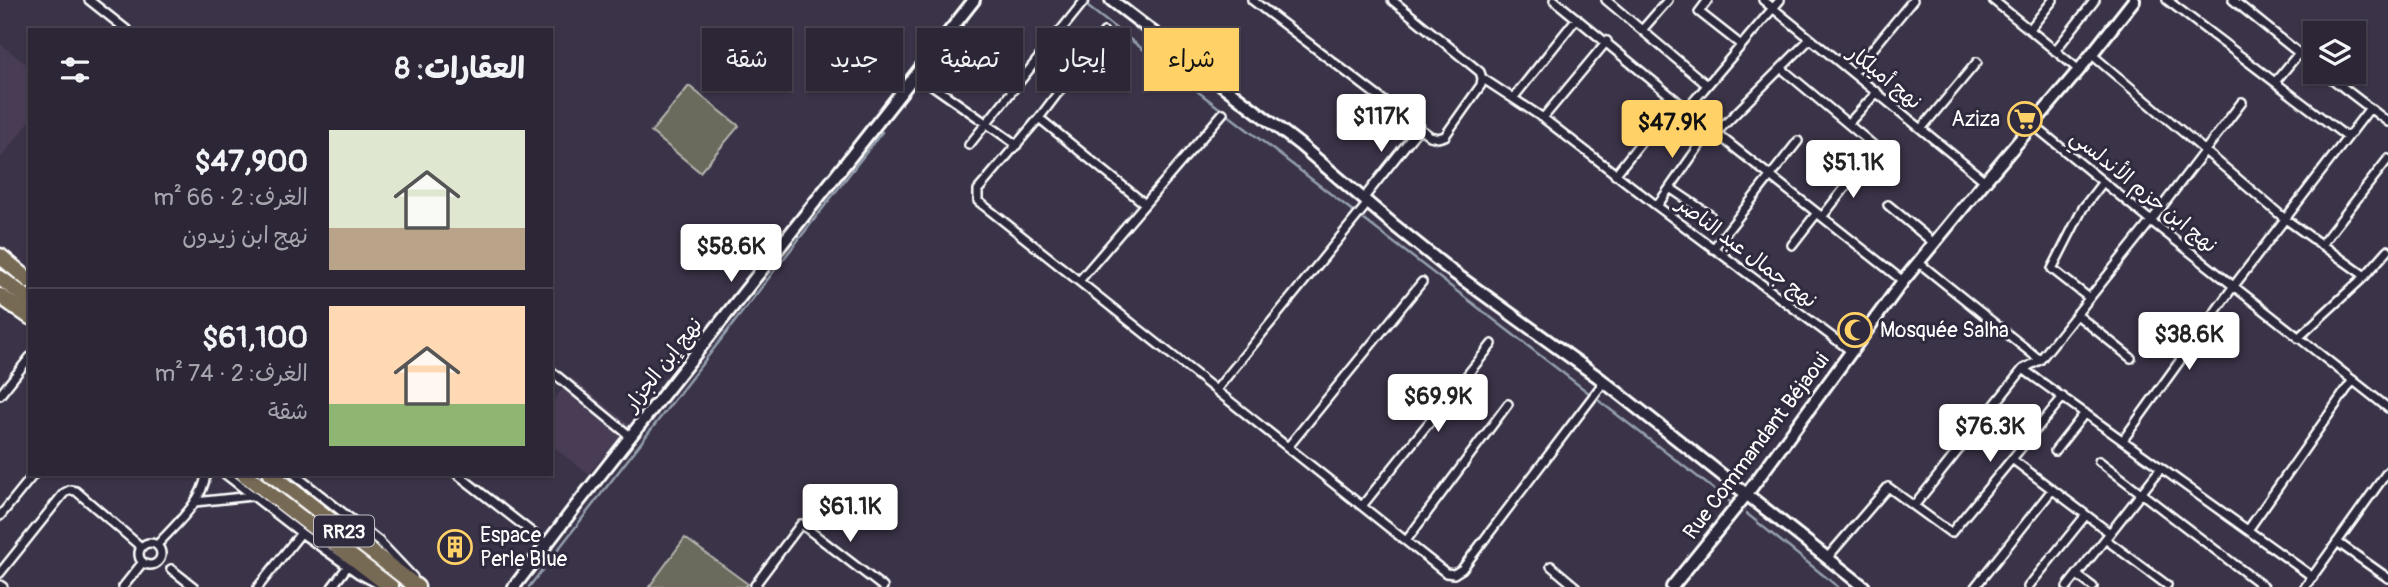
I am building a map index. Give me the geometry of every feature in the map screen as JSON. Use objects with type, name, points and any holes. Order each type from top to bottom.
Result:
[{"type":"highway","points":[[0,256],[28,281]]},
{"type":"highway","points":[[0,264],[28,282]]},
{"type":"highway","points":[[0,278],[28,299]]},
{"type":"highway","points":[[0,296],[28,316]]},
{"type":"highway","name":"RR23","points":[[247,476],[391,587]]},
{"type":"highway","name":"RR23","points":[[274,476],[418,587]]},
{"type":"street","points":[[89,0],[124,28]]},
{"type":"street","name":"نهج إبن الجزار","points":[[514,587],[974,0]]},
{"type":"street","points":[[1111,0],[1299,144],[1450,270],[1604,382],[1864,587]]},
{"type":"street","points":[[1252,0],[1430,136],[1445,136],[1481,85],[1482,78]]},
{"type":"street","name":"نهج جمال عبد الناصر","points":[[1392,0],[1480,72],[1482,78],[1543,118],[1615,175],[1852,351]]},
{"type":"street","points":[[1554,0],[1713,131],[1903,281]]},
{"type":"street","points":[[1606,0],[1707,85]]},
{"type":"street","points":[[1642,30],[1668,0]]},
{"type":"street","points":[[1708,0],[1699,12],[1741,45]]},
{"type":"street","name":"نهج أميلكار","points":[[1763,0],[1984,181]]},
{"type":"street","points":[[1687,109],[1780,0]]},
{"type":"street","points":[[1853,73],[1913,0]]},
{"type":"street","points":[[1994,0],[2079,70]]},
{"type":"street","points":[[2029,29],[2053,0]]},
{"type":"street","points":[[2055,51],[2095,0]]},
{"type":"street","points":[[2167,0],[2347,137]]},
{"type":"street","points":[[2233,0],[2303,56]]},
{"type":"street","name":"Rue Commandant Béjaoui","points":[[1672,587],[1746,495],[1903,281],[2079,70],[2129,2]]},
{"type":"street","points":[[969,145],[1083,3]]},
{"type":"street","points":[[1514,97],[1577,18]]},
{"type":"street","points":[[1657,206],[1713,131],[1810,38]]},
{"type":"street","points":[[1543,118],[1607,41]]},
{"type":"street","points":[[2275,82],[2299,53]]},
{"type":"street","points":[[2091,54],[2284,218],[2365,276]]},
{"type":"street","points":[[1921,129],[1977,62]]},
{"type":"street","points":[[1780,68],[1890,159]]},
{"type":"street","points":[[916,74],[1017,145]]},
{"type":"street","points":[[2339,84],[2388,122]]},
{"type":"street","points":[[1059,91],[978,190],[978,201],[1446,573],[1454,574],[1462,569],[1604,382]]},
{"type":"street","points":[[1849,123],[1877,92]]},
{"type":"street","points":[[1615,175],[1675,99]]},
{"type":"street","points":[[1914,506],[2023,369],[2040,360],[2242,102]]},
{"type":"street","points":[[2123,440],[2284,218],[2370,108]]},
{"type":"street","points":[[1079,281],[1223,113]]},
{"type":"street","points":[[1039,118],[1145,204]]},
{"type":"street","name":"نهج ابن حزم الأندلسي","points":[[2032,124],[2388,408]]},
{"type":"street","points":[[1216,390],[1357,216],[1420,127]]},
{"type":"street","points":[[1713,248],[1798,141]]},
{"type":"street","points":[[2321,245],[2388,159]]},
{"type":"street","points":[[1792,245],[1863,166]]},
{"type":"street","points":[[2089,298],[2052,269],[2083,208],[2103,182]]},
{"type":"street","points":[[1670,188],[1710,215]]},
{"type":"street","points":[[1888,205],[1934,243]]},
{"type":"street","points":[[0,250],[28,271]]},
{"type":"street","points":[[2298,338],[2365,276],[2388,250]]},
{"type":"street","points":[[1918,262],[2040,360]]},
{"type":"street","points":[[1288,447],[1422,282]]},
{"type":"street","points":[[2076,314],[2131,358]]},
{"type":"street","points":[[1362,506],[1492,344]]},
{"type":"street","points":[[0,395],[28,360]]},
{"type":"street","points":[[2023,369],[2313,577]]},
{"type":"street","points":[[553,373],[630,436]]},
{"type":"street","points":[[2248,530],[2353,380]]},
{"type":"street","points":[[1827,558],[1888,487],[1951,533],[2063,397]]},
{"type":"street","points":[[1406,541],[1508,404]]},
{"type":"street","points":[[2055,450],[2085,413]]},
{"type":"street","points":[[2012,459],[2086,515],[2168,585]]},
{"type":"street","points":[[2099,461],[2264,587]]},
{"type":"street","points":[[2067,587],[2161,468]]},
{"type":"street","points":[[2305,587],[2388,471]]},
{"type":"street","points":[[0,516],[32,476]]},
{"type":"street","points":[[157,545],[195,502],[205,487],[206,476]]},
{"type":"street","points":[[227,476],[300,533],[348,566],[385,587]]},
{"type":"street","points":[[296,476],[379,541],[400,562],[418,587]]},
{"type":"street","points":[[460,476],[547,544]]},
{"type":"street","points":[[0,573],[64,493],[70,490],[76,491],[141,547]]},
{"type":"street","points":[[1975,587],[2052,490]]},
{"type":"street","points":[[195,502],[252,496]]},
{"type":"street","points":[[2028,587],[2086,515]]},
{"type":"street","points":[[758,587],[755,585],[801,524],[883,587]]},
{"type":"street","points":[[258,587],[300,533]]},
{"type":"street","points":[[2337,542],[2388,578]]},
{"type":"street","points":[[143,562],[139,553],[141,547],[150,543],[157,545]]},
{"type":"street","points":[[143,562],[153,564],[158,561],[160,554],[157,545]]},
{"type":"street","points":[[123,587],[143,562]]},
{"type":"street","points":[[332,587],[348,566]]},
{"type":"street","points":[[1551,566],[1576,587]]},
{"type":"street","points":[[171,569],[194,587]]},
{"type":"street","points":[[2077,575],[2093,587]]},
{"type":"shaded area","points":[[0,44],[28,65],[28,124],[0,159]]},
{"type":"shaded area","points":[[572,378],[630,425],[588,474],[553,447],[553,401]]},
{"type":"green space","points":[[689,86],[739,126],[700,172],[651,132]]},
{"type":"green space","points":[[685,538],[748,584],[745,587],[649,587]]},
{"type":"waterway","points":[[1079,0],[1729,501]]},
{"type":"waterway","points":[[529,587],[882,132]]},
{"type":"waterway","points":[[1746,513],[1838,587]]},
{"type":"place","name":"Aziza","points":[[2025,119]]},
{"type":"place","name":"Mosquée Salha","points":[[1855,330]]},
{"type":"place","name":"Espace Perle Blue","points":[[455,547]]}]
